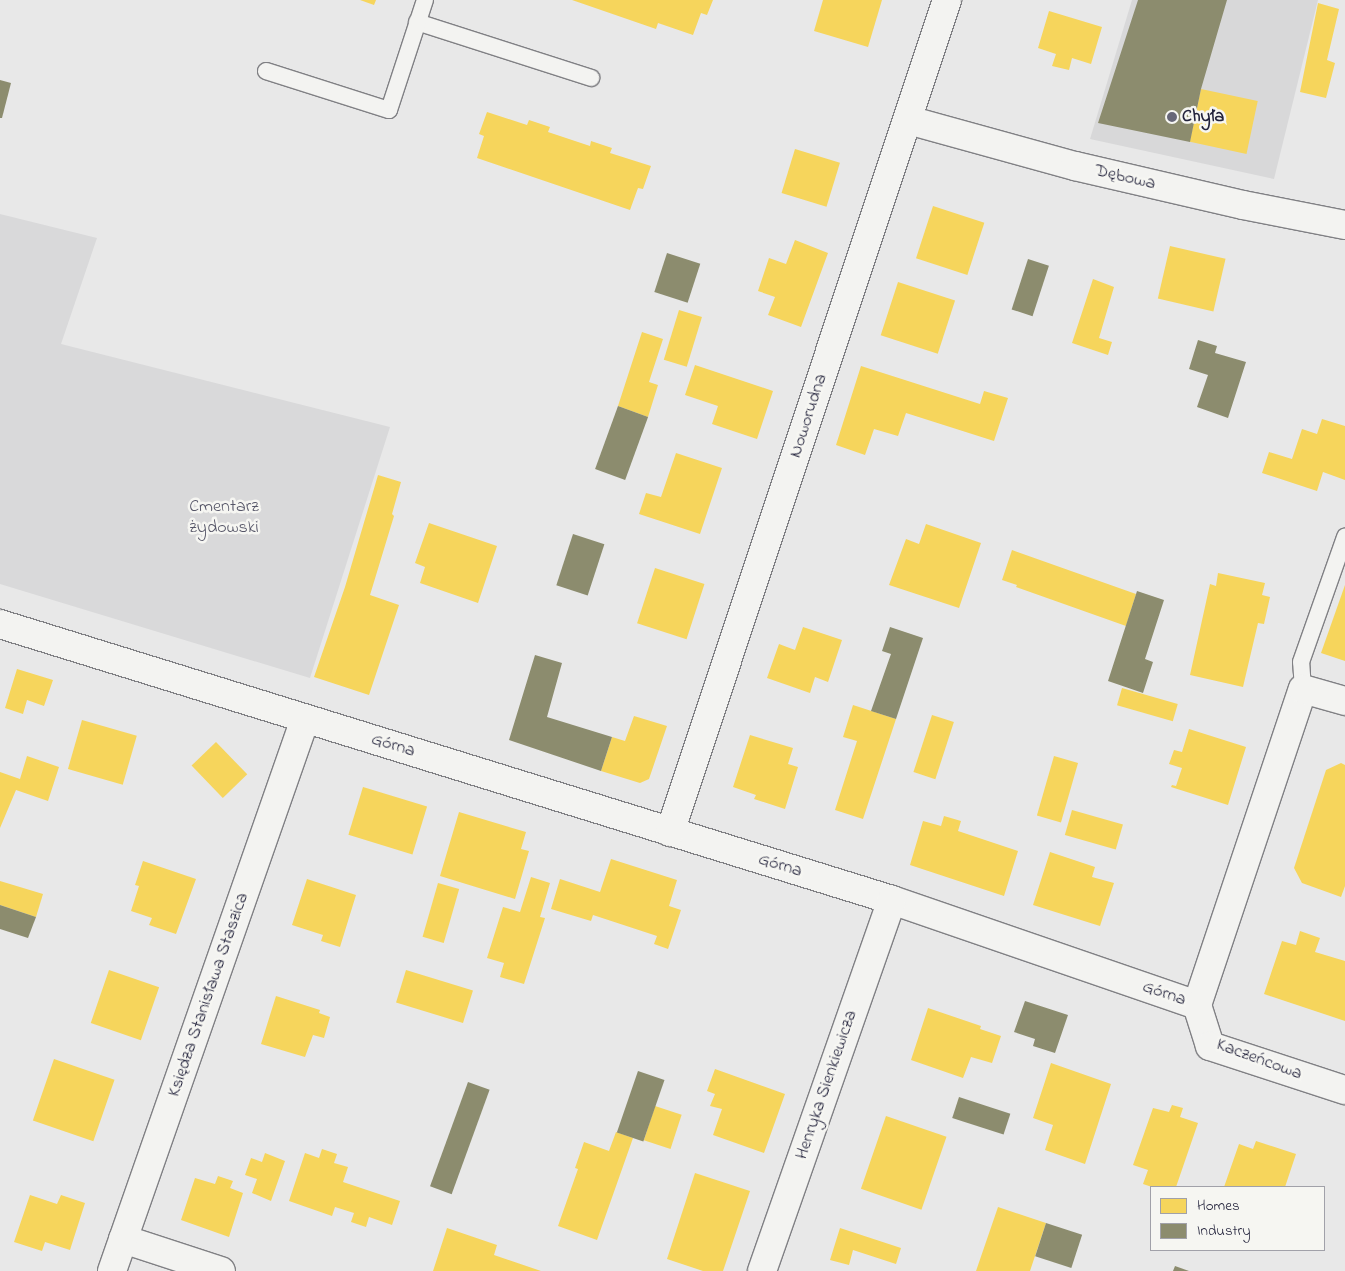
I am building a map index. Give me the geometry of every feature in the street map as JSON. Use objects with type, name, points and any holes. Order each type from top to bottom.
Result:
[{"type":"street","name":"Noworudna","points":[[670,832],[947,0]]},
{"type":"street","name":"Dębowa","points":[[908,120],[1075,166],[1243,205],[1345,225]]},
{"type":"street","name":"Górna","points":[[0,624],[892,900],[1197,1006],[1303,689]]},
{"type":"street","points":[[1303,689],[1345,701]]},
{"type":"street","name":"Księdza Stanisława Staszica","points":[[112,1271],[306,719]]},
{"type":"street","name":"Henryka Sienkiewicza","points":[[762,1271],[892,900]]},
{"type":"street","name":"Kaczeńcowa","points":[[1197,1006],[1210,1046],[1345,1090]]},
{"type":"street","points":[[123,1239],[221,1271]]},
{"type":"lane","points":[[266,71],[389,110],[425,0]]},
{"type":"lane","points":[[417,22],[591,78]]},
{"type":"lane","points":[[1303,689],[1301,662],[1345,537]]},
{"type":"shaded area","name":"Chyła","points":[[1132,0],[1318,0],[1274,179],[1090,139]]},
{"type":"green space","name":"Cmentarz żydowski","points":[[0,214],[97,238],[61,344],[390,427],[310,678],[0,584]]},
{"type":"building: Homes","points":[[360,0],[376,0],[374,5]]},
{"type":"building: Homes","points":[[572,0],[713,0],[707,15],[701,13],[693,35],[658,23],[656,29]]},
{"type":"building: Homes","points":[[823,0],[882,0],[868,47],[814,31]]},
{"type":"building: Homes","points":[[1318,3],[1339,9],[1327,60],[1335,63],[1326,98],[1300,92]]},
{"type":"building: Homes","points":[[1049,11],[1102,27],[1091,64],[1072,58],[1069,70],[1052,66],[1056,54],[1038,48]]},
{"type":"building: Homes","points":[[1201,89],[1258,101],[1247,154],[1190,142]]},
{"type":"building: Homes","points":[[487,112],[527,125],[529,120],[550,127],[548,132],[590,146],[591,141],[612,148],[610,153],[651,166],[643,189],[638,188],[630,210],[477,158],[484,136],[479,134]]},
{"type":"building: Homes","points":[[795,149],[840,163],[826,207],[782,193]]},
{"type":"building: Homes","points":[[933,206],[984,223],[967,275],[916,258]]},
{"type":"building: Homes","points":[[795,240],[828,253],[801,327],[768,315],[775,297],[758,291],[769,258],[786,264]]},
{"type":"building: Homes","points":[[1170,246],[1226,259],[1213,311],[1158,299]]},
{"type":"building: Homes","points":[[1093,279],[1114,287],[1099,338],[1112,342],[1108,355],[1072,343]]},
{"type":"building: Homes","points":[[898,282],[955,301],[938,354],[881,335]]},
{"type":"building: Homes","points":[[679,310],[702,317],[687,367],[664,360]]},
{"type":"building: Homes","points":[[642,332],[663,339],[649,382],[658,385],[648,417],[618,406]]},
{"type":"building: Homes","points":[[695,365],[773,391],[757,439],[712,424],[718,406],[685,395]]},
{"type":"building: Homes","points":[[861,366],[980,404],[984,391],[1008,398],[994,441],[906,413],[898,436],[874,429],[865,455],[836,445]]},
{"type":"building: Homes","points":[[1322,419],[1345,426],[1345,480],[1323,472],[1317,491],[1262,473],[1269,452],[1292,459],[1302,429],[1317,434]]},
{"type":"building: Homes","points":[[676,453],[722,468],[700,534],[639,514],[646,493],[661,497]]},
{"type":"building: Homes","points":[[378,475],[401,482],[392,514],[394,516],[370,595],[399,605],[369,695],[314,677],[345,587]]},
{"type":"building: Homes","points":[[429,523],[497,546],[478,603],[420,583],[425,567],[415,563]]},
{"type":"building: Homes","points":[[926,524],[981,543],[959,608],[889,585],[906,539],[919,544]]},
{"type":"building: Homes","points":[[1012,550],[1136,594],[1126,626],[1016,587],[1017,585],[1002,580]]},
{"type":"building: Homes","points":[[655,568],[704,584],[687,639],[637,623]]},
{"type":"building: Homes","points":[[1218,573],[1265,583],[1262,595],[1270,597],[1264,624],[1258,623],[1243,687],[1190,675],[1210,584],[1216,586]]},
{"type":"building: Homes","points":[[1345,585],[1345,661],[1321,653]]},
{"type":"building: Homes","points":[[803,627],[842,640],[828,682],[815,677],[810,693],[767,678],[779,644],[795,650]]},
{"type":"building: Homes","points":[[17,669],[53,680],[44,706],[27,700],[23,714],[5,708]]},
{"type":"building: Homes","points":[[1122,688],[1178,704],[1173,721],[1117,705]]},
{"type":"building: Homes","points":[[853,705],[896,719],[863,819],[835,810],[857,741],[843,737]]},
{"type":"building: Homes","points":[[932,715],[954,722],[935,779],[913,772]]},
{"type":"building: Homes","points":[[634,716],[667,726],[649,779],[640,783],[601,771],[612,737],[625,741]]},
{"type":"building: Homes","points":[[82,720],[137,736],[123,785],[68,769]]},
{"type":"building: Homes","points":[[1189,729],[1246,747],[1228,805],[1171,787],[1172,785],[1176,786],[1182,768],[1169,764],[1174,750],[1182,752]]},
{"type":"building: Homes","points":[[750,735],[793,748],[788,764],[798,767],[785,809],[754,799],[756,795],[733,787]]},
{"type":"building: Homes","points":[[216,742],[247,774],[223,798],[192,766]]},
{"type":"building: Homes","points":[[27,756],[59,767],[48,801],[16,790],[0,828],[0,772],[20,779]]},
{"type":"building: Homes","points":[[1054,756],[1078,763],[1061,822],[1037,816]]},
{"type":"building: Homes","points":[[1341,763],[1345,765],[1345,886],[1341,897],[1302,883],[1294,868],[1326,770]]},
{"type":"building: Homes","points":[[363,787],[427,807],[412,854],[348,835]]},
{"type":"building: Homes","points":[[1072,810],[1123,825],[1116,850],[1065,835]]},
{"type":"building: Homes","points":[[459,812],[526,832],[521,849],[529,851],[515,899],[440,876]]},
{"type":"building: Homes","points":[[944,816],[961,821],[958,831],[1018,851],[1004,896],[910,865],[923,821],[941,826]]},
{"type":"building: Homes","points":[[1050,852],[1095,867],[1092,877],[1114,883],[1100,926],[1033,905]]},
{"type":"building: Homes","points":[[611,859],[677,880],[669,906],[681,910],[668,949],[654,944],[657,936],[593,915],[591,921],[551,909],[560,879],[600,892]]},
{"type":"building: Homes","points":[[143,861],[196,879],[176,934],[149,925],[152,918],[131,911],[139,886],[135,885]]},
{"type":"building: Homes","points":[[531,877],[550,883],[540,917],[545,918],[524,984],[500,977],[504,963],[487,958],[503,907],[520,912]]},
{"type":"building: Homes","points":[[307,879],[356,895],[340,947],[321,941],[323,935],[292,925]]},
{"type":"building: Homes","points":[[0,881],[43,894],[36,917],[0,905]]},
{"type":"building: Homes","points":[[438,883],[459,889],[444,943],[423,937]]},
{"type":"building: Homes","points":[[1300,931],[1320,938],[1315,952],[1345,961],[1345,1021],[1264,994],[1282,941],[1296,945]]},
{"type":"building: Homes","points":[[109,970],[159,987],[141,1040],[91,1023]]},
{"type":"building: Homes","points":[[406,970],[473,990],[463,1023],[396,1003]]},
{"type":"building: Homes","points":[[276,996],[320,1010],[319,1013],[330,1017],[324,1038],[313,1035],[305,1057],[261,1044]]},
{"type":"building: Homes","points":[[928,1008],[981,1026],[980,1029],[1001,1036],[992,1063],[971,1057],[963,1078],[911,1060]]},
{"type":"building: Homes","points":[[54,1059],[115,1080],[93,1141],[33,1120]]},
{"type":"building: Homes","points":[[1051,1063],[1111,1084],[1085,1164],[1045,1150],[1053,1125],[1033,1118]]},
{"type":"building: Homes","points":[[715,1069],[785,1094],[764,1153],[713,1135],[722,1109],[710,1106],[715,1094],[707,1091]]},
{"type":"building: Homes","points":[[1172,1105],[1183,1108],[1180,1117],[1198,1123],[1176,1186],[1150,1186],[1143,1184],[1148,1170],[1133,1165],[1153,1108],[1169,1112]]},
{"type":"building: Homes","points":[[655,1106],[682,1115],[671,1149],[644,1140]]},
{"type":"building: Homes","points":[[886,1116],[947,1137],[921,1210],[861,1189]]},
{"type":"building: Homes","points":[[616,1132],[633,1138],[597,1240],[558,1226],[578,1169],[575,1168],[584,1142],[609,1151]]},
{"type":"building: Homes","points":[[1256,1141],[1296,1154],[1285,1186],[1224,1186],[1239,1144],[1253,1149]]},
{"type":"building: Homes","points":[[322,1149],[337,1154],[334,1163],[348,1167],[343,1182],[400,1201],[392,1225],[369,1217],[366,1227],[351,1222],[354,1213],[335,1207],[332,1216],[289,1201],[305,1153],[319,1158]]},
{"type":"building: Homes","points":[[265,1153],[285,1161],[271,1201],[252,1193],[257,1179],[245,1175],[251,1158],[262,1162]]},
{"type":"building: Homes","points":[[695,1173],[750,1191],[723,1271],[703,1271],[667,1259]]},
{"type":"building: Homes","points":[[218,1176],[233,1181],[230,1188],[243,1193],[229,1237],[181,1220],[195,1178],[215,1184]]},
{"type":"building: Homes","points":[[30,1195],[57,1204],[61,1195],[85,1203],[70,1250],[45,1242],[42,1251],[14,1242]]},
{"type":"building: Homes","points":[[998,1207],[1046,1223],[1030,1271],[976,1271]]},
{"type":"building: Homes","points":[[447,1228],[497,1245],[494,1255],[541,1271],[433,1271]]},
{"type":"building: Homes","points":[[840,1228],[901,1248],[896,1264],[853,1250],[849,1265],[830,1260]]},
{"type":"building: Industry","points":[[1138,0],[1227,0],[1201,89],[1190,142],[1098,123]]},
{"type":"building: Industry","points":[[0,80],[11,83],[2,118],[0,118]]},
{"type":"building: Industry","points":[[667,253],[700,264],[688,303],[654,292]]},
{"type":"building: Industry","points":[[1028,259],[1049,266],[1033,316],[1012,309]]},
{"type":"building: Industry","points":[[1198,340],[1217,346],[1215,353],[1246,362],[1228,418],[1197,407],[1208,375],[1189,369]]},
{"type":"building: Industry","points":[[618,406],[648,417],[625,480],[595,469]]},
{"type":"building: Industry","points":[[573,534],[604,544],[588,596],[556,585]]},
{"type":"building: Industry","points":[[1137,591],[1164,600],[1145,659],[1153,662],[1143,693],[1108,681]]},
{"type":"building: Industry","points":[[890,627],[923,638],[896,719],[871,711],[891,654],[882,651]]},
{"type":"building: Industry","points":[[535,655],[562,663],[547,717],[612,737],[601,771],[509,740]]},
{"type":"building: Industry","points":[[0,905],[36,917],[28,938],[0,929]]},
{"type":"building: Industry","points":[[1025,1001],[1068,1015],[1055,1053],[1033,1046],[1035,1039],[1014,1032]]},
{"type":"building: Industry","points":[[638,1071],[664,1080],[643,1142],[617,1132]]},
{"type":"building: Industry","points":[[468,1082],[490,1090],[452,1194],[430,1186]]},
{"type":"building: Industry","points":[[959,1097],[1010,1114],[1004,1135],[952,1118]]},
{"type":"building: Industry","points":[[1046,1223],[1082,1235],[1071,1268],[1035,1256]]},
{"type":"building: Industry","points":[[1175,1266],[1189,1271],[1173,1271]]},
{"type":"place","name":"Chyła","points":[[1172,117]]}]
